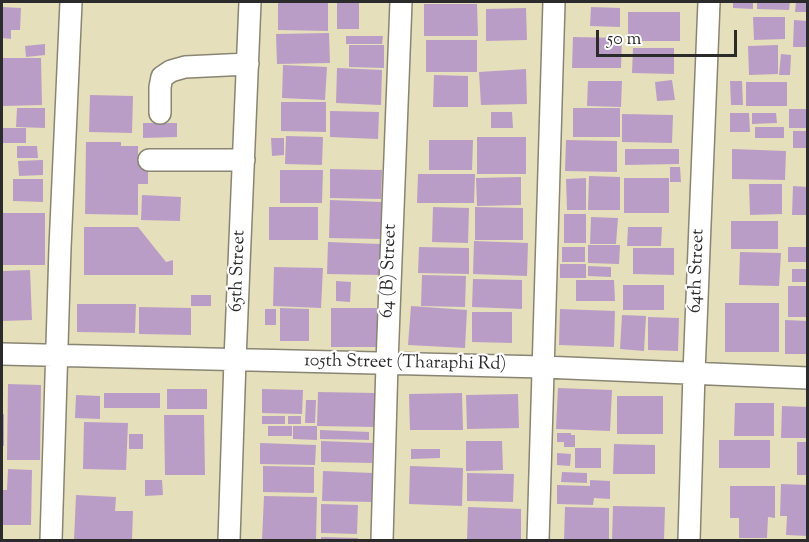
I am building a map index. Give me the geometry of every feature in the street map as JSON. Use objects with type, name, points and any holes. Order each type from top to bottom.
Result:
[{"type":"street","points":[[51,540],[56,355],[71,2]]},
{"type":"street","name":"65th Street","points":[[230,540],[250,2]]},
{"type":"street","name":"64 (B) Street","points":[[382,540],[401,2]]},
{"type":"street","points":[[538,540],[554,2]]},
{"type":"street","name":"64th Street","points":[[689,540],[709,2]]},
{"type":"street","points":[[160,113],[162,77],[171,71],[248,64]]},
{"type":"street","points":[[149,160],[244,160]]},
{"type":"street","name":"105th Street (Tharaphi Rd)","points":[[2,354],[543,367],[807,378]]},
{"type":"building","points":[[278,2],[328,2],[328,31],[278,30]]},
{"type":"building","points":[[337,2],[359,2],[359,29],[337,29]]},
{"type":"building","points":[[733,2],[753,2],[753,9],[733,8]]},
{"type":"building","points":[[757,2],[790,2],[789,10],[757,9]]},
{"type":"building","points":[[796,2],[808,2],[808,12],[795,12]]},
{"type":"building","points":[[424,4],[477,4],[478,36],[424,36]]},
{"type":"building","points":[[2,7],[21,8],[20,30],[11,30],[11,39],[2,38]]},
{"type":"building","points":[[591,7],[620,8],[620,27],[590,26]]},
{"type":"building","points":[[526,8],[527,40],[486,41],[486,9]]},
{"type":"building","points":[[628,12],[680,12],[680,41],[628,41]]},
{"type":"building","points":[[753,17],[785,17],[785,39],[754,40]]},
{"type":"building","points":[[794,20],[808,21],[808,47],[793,47]]},
{"type":"building","points":[[329,33],[330,63],[277,64],[276,34]]},
{"type":"building","points":[[346,36],[383,36],[382,44],[346,44]]},
{"type":"building","points":[[573,37],[622,38],[621,68],[572,68]]},
{"type":"building","points":[[426,40],[477,40],[477,72],[426,72]]},
{"type":"building","points":[[45,44],[45,55],[26,57],[25,46]]},
{"type":"building","points":[[349,45],[384,45],[384,68],[349,67]]},
{"type":"building","points":[[778,45],[778,74],[749,75],[748,46]]},
{"type":"building","points":[[633,48],[674,48],[674,74],[632,73]]},
{"type":"building","points":[[781,54],[791,55],[790,75],[779,75]]},
{"type":"building","points":[[2,58],[41,58],[42,105],[2,106]]},
{"type":"building","points":[[283,65],[327,67],[325,100],[282,98]]},
{"type":"building","points":[[337,68],[382,70],[381,105],[336,103]]},
{"type":"building","points":[[526,69],[527,104],[481,105],[479,72]]},
{"type":"building","points":[[434,75],[468,76],[468,107],[433,107]]},
{"type":"building","points":[[672,80],[675,100],[657,101],[655,82]]},
{"type":"building","points":[[588,81],[622,81],[621,107],[587,106]]},
{"type":"building","points":[[730,81],[742,81],[743,105],[731,105]]},
{"type":"building","points":[[746,82],[787,82],[787,106],[746,106]]},
{"type":"building","points":[[90,95],[133,96],[132,133],[89,132]]},
{"type":"building","points":[[281,102],[326,102],[326,132],[281,131]]},
{"type":"building","points":[[17,108],[45,108],[45,128],[16,127]]},
{"type":"building","points":[[573,108],[620,108],[620,137],[573,137]]},
{"type":"building","points":[[789,109],[808,109],[808,128],[789,128]]},
{"type":"building","points":[[330,111],[379,112],[378,139],[330,137]]},
{"type":"building","points":[[491,112],[512,112],[513,128],[491,128]]},
{"type":"building","points":[[730,113],[749,113],[750,132],[730,132]]},
{"type":"building","points":[[752,113],[776,113],[777,123],[752,124]]},
{"type":"building","points":[[622,114],[673,115],[672,143],[622,142]]},
{"type":"building","points":[[143,123],[177,123],[177,137],[143,138]]},
{"type":"building","points":[[755,127],[784,127],[784,138],[755,138]]},
{"type":"building","points":[[2,128],[26,128],[26,143],[2,143]]},
{"type":"building","points":[[793,131],[808,131],[808,148],[793,148]]},
{"type":"building","points":[[286,136],[323,137],[322,165],[285,164]]},
{"type":"building","points":[[477,137],[526,137],[526,174],[477,174]]},
{"type":"building","points":[[271,138],[284,138],[284,155],[272,156]]},
{"type":"building","points":[[429,140],[473,140],[472,170],[429,170]]},
{"type":"building","points":[[566,140],[617,141],[617,172],[565,171]]},
{"type":"building","points":[[86,142],[121,142],[121,146],[138,146],[138,164],[148,164],[148,184],[138,184],[138,215],[85,214]]},
{"type":"building","points":[[17,146],[37,146],[38,158],[17,158]]},
{"type":"building","points":[[625,149],[679,149],[679,164],[625,165]]},
{"type":"building","points":[[732,149],[786,151],[785,180],[732,179]]},
{"type":"building","points":[[43,160],[43,175],[19,176],[18,161]]},
{"type":"building","points":[[670,167],[680,167],[681,182],[670,182]]},
{"type":"building","points":[[330,169],[382,170],[381,199],[330,198]]},
{"type":"building","points":[[280,170],[323,170],[322,203],[280,203]]},
{"type":"building","points":[[418,174],[475,174],[474,203],[417,203]]},
{"type":"building","points":[[589,176],[620,177],[620,210],[588,210]]},
{"type":"building","points":[[521,177],[521,205],[477,206],[476,178]]},
{"type":"building","points":[[586,178],[586,210],[567,210],[566,179]]},
{"type":"building","points":[[624,178],[669,178],[669,213],[624,213]]},
{"type":"building","points":[[13,179],[43,179],[43,202],[13,201]]},
{"type":"building","points":[[749,184],[782,184],[782,214],[750,215]]},
{"type":"building","points":[[793,186],[808,187],[808,215],[792,215]]},
{"type":"building","points":[[142,195],[181,197],[180,221],[141,220]]},
{"type":"building","points":[[330,200],[382,202],[381,239],[329,238]]},
{"type":"building","points":[[269,207],[318,207],[318,240],[269,240]]},
{"type":"building","points":[[433,207],[469,208],[468,243],[432,242]]},
{"type":"building","points":[[475,207],[523,208],[523,240],[475,240]]},
{"type":"building","points":[[2,213],[45,213],[45,265],[2,265]]},
{"type":"building","points":[[564,214],[586,214],[586,243],[564,243]]},
{"type":"building","points":[[591,217],[618,218],[616,244],[590,244]]},
{"type":"building","points":[[731,221],[778,221],[778,249],[731,249]]},
{"type":"building","points":[[84,227],[138,227],[166,262],[173,260],[173,275],[84,275]]},
{"type":"building","points":[[628,227],[662,227],[661,246],[627,246]]},
{"type":"building","points":[[474,241],[528,243],[527,276],[473,274]]},
{"type":"building","points":[[328,242],[380,244],[380,275],[327,274]]},
{"type":"building","points":[[588,245],[620,245],[619,264],[588,263]]},
{"type":"building","points":[[419,247],[469,248],[469,274],[418,273]]},
{"type":"building","points":[[562,247],[585,247],[585,262],[562,262]]},
{"type":"building","points":[[788,247],[808,247],[808,262],[788,262]]},
{"type":"building","points":[[633,248],[674,248],[674,275],[633,274]]},
{"type":"building","points":[[740,252],[781,253],[779,286],[739,285]]},
{"type":"building","points":[[560,264],[586,264],[586,278],[560,278]]},
{"type":"building","points":[[588,266],[611,267],[611,277],[588,276]]},
{"type":"building","points":[[274,267],[323,268],[321,308],[273,306]]},
{"type":"building","points":[[792,269],[808,269],[808,282],[792,282]]},
{"type":"building","points":[[30,270],[32,320],[2,321],[2,271]]},
{"type":"building","points":[[422,275],[466,276],[465,307],[421,306]]},
{"type":"building","points":[[473,279],[522,280],[522,309],[472,307]]},
{"type":"building","points":[[576,280],[614,280],[615,301],[576,301]]},
{"type":"building","points":[[336,281],[351,282],[350,302],[336,301]]},
{"type":"building","points":[[623,285],[664,285],[664,310],[623,310]]},
{"type":"building","points":[[788,286],[808,286],[808,317],[788,317]]},
{"type":"building","points":[[191,295],[211,295],[211,306],[191,306]]},
{"type":"building","points":[[725,303],[779,303],[779,352],[725,352]]},
{"type":"building","points":[[77,304],[136,304],[135,333],[77,332]]},
{"type":"building","points":[[411,306],[467,310],[465,348],[408,345]]},
{"type":"building","points":[[139,307],[191,308],[191,335],[139,334]]},
{"type":"building","points":[[280,308],[309,309],[309,341],[280,341]]},
{"type":"building","points":[[331,308],[379,308],[380,347],[331,347]]},
{"type":"building","points":[[265,309],[276,309],[276,325],[265,325]]},
{"type":"building","points":[[560,309],[615,311],[614,347],[559,345]]},
{"type":"building","points":[[472,312],[512,312],[512,343],[472,342]]},
{"type":"building","points":[[622,315],[646,316],[644,351],[620,349]]},
{"type":"building","points":[[648,317],[679,318],[678,351],[648,350]]},
{"type":"building","points":[[785,320],[808,321],[808,354],[785,354]]},
{"type":"building","points":[[8,384],[41,385],[40,460],[7,460]]},
{"type":"building","points":[[558,388],[612,390],[610,431],[556,429]]},
{"type":"building","points":[[167,389],[207,389],[207,409],[167,409]]},
{"type":"building","points":[[262,389],[303,390],[302,414],[262,413]]},
{"type":"building","points":[[318,392],[375,393],[375,427],[317,426]]},
{"type":"building","points":[[104,393],[160,393],[160,408],[104,408]]},
{"type":"building","points":[[462,393],[463,430],[410,430],[409,394]]},
{"type":"building","points":[[518,394],[519,428],[467,429],[466,395]]},
{"type":"building","points":[[76,395],[100,396],[100,419],[75,418]]},
{"type":"building","points":[[617,396],[663,396],[663,434],[617,434]]},
{"type":"building","points":[[306,400],[316,400],[315,423],[305,423]]},
{"type":"building","points":[[735,403],[774,403],[774,436],[734,436]]},
{"type":"building","points":[[782,406],[808,407],[808,438],[781,438]]},
{"type":"building","points":[[2,414],[4,414],[4,446],[2,446]]},
{"type":"building","points":[[164,415],[204,415],[205,475],[165,475]]},
{"type":"building","points":[[262,416],[285,416],[285,424],[262,424]]},
{"type":"building","points":[[288,416],[301,416],[301,424],[288,424]]},
{"type":"building","points":[[84,422],[128,423],[126,470],[83,469]]},
{"type":"building","points":[[268,426],[292,426],[292,436],[268,436]]},
{"type":"building","points":[[293,426],[317,426],[317,440],[293,439]]},
{"type":"building","points":[[320,430],[369,432],[369,440],[320,439]]},
{"type":"building","points":[[557,433],[575,435],[575,447],[564,447],[564,442],[557,442]]},
{"type":"building","points":[[129,434],[143,434],[143,449],[129,449]]},
{"type":"building","points":[[719,440],[770,440],[770,468],[719,468]]},
{"type":"building","points":[[321,441],[373,443],[372,463],[321,462]]},
{"type":"building","points":[[466,441],[502,441],[503,470],[466,471]]},
{"type":"building","points":[[797,442],[808,442],[808,475],[797,475]]},
{"type":"building","points":[[260,443],[316,445],[315,465],[260,464]]},
{"type":"building","points":[[614,444],[655,445],[655,474],[613,474]]},
{"type":"building","points":[[575,448],[601,448],[601,468],[575,468]]},
{"type":"building","points":[[411,449],[440,449],[440,458],[411,459]]},
{"type":"building","points":[[557,453],[571,454],[570,466],[557,465]]},
{"type":"building","points":[[263,466],[314,467],[314,493],[263,492]]},
{"type":"building","points":[[410,466],[463,468],[462,506],[409,504]]},
{"type":"building","points":[[8,469],[32,470],[31,525],[2,525],[2,490],[7,490]]},
{"type":"building","points":[[323,471],[373,473],[373,502],[322,501]]},
{"type":"building","points":[[562,472],[587,473],[587,483],[561,482]]},
{"type":"building","points":[[467,473],[514,474],[513,502],[467,501]]},
{"type":"building","points":[[145,480],[162,480],[163,495],[145,496]]},
{"type":"building","points":[[590,480],[610,481],[610,499],[594,498],[593,505],[557,504],[557,485],[590,486]]},
{"type":"building","points":[[781,484],[808,485],[808,536],[786,535],[787,516],[780,516]]},
{"type":"building","points":[[730,486],[775,486],[775,518],[768,517],[767,538],[739,538],[739,518],[730,518]]},
{"type":"building","points":[[76,495],[116,497],[115,511],[133,511],[132,540],[74,540]]},
{"type":"building","points":[[264,496],[317,497],[316,540],[262,540]]},
{"type":"building","points":[[321,504],[358,505],[357,534],[321,533]]},
{"type":"building","points":[[613,506],[665,507],[664,540],[612,540]]},
{"type":"building","points":[[468,507],[521,509],[521,540],[467,540]]},
{"type":"building","points":[[565,507],[609,508],[609,540],[564,540]]},
{"type":"building","points":[[321,537],[358,538],[358,540],[321,540]]}]
